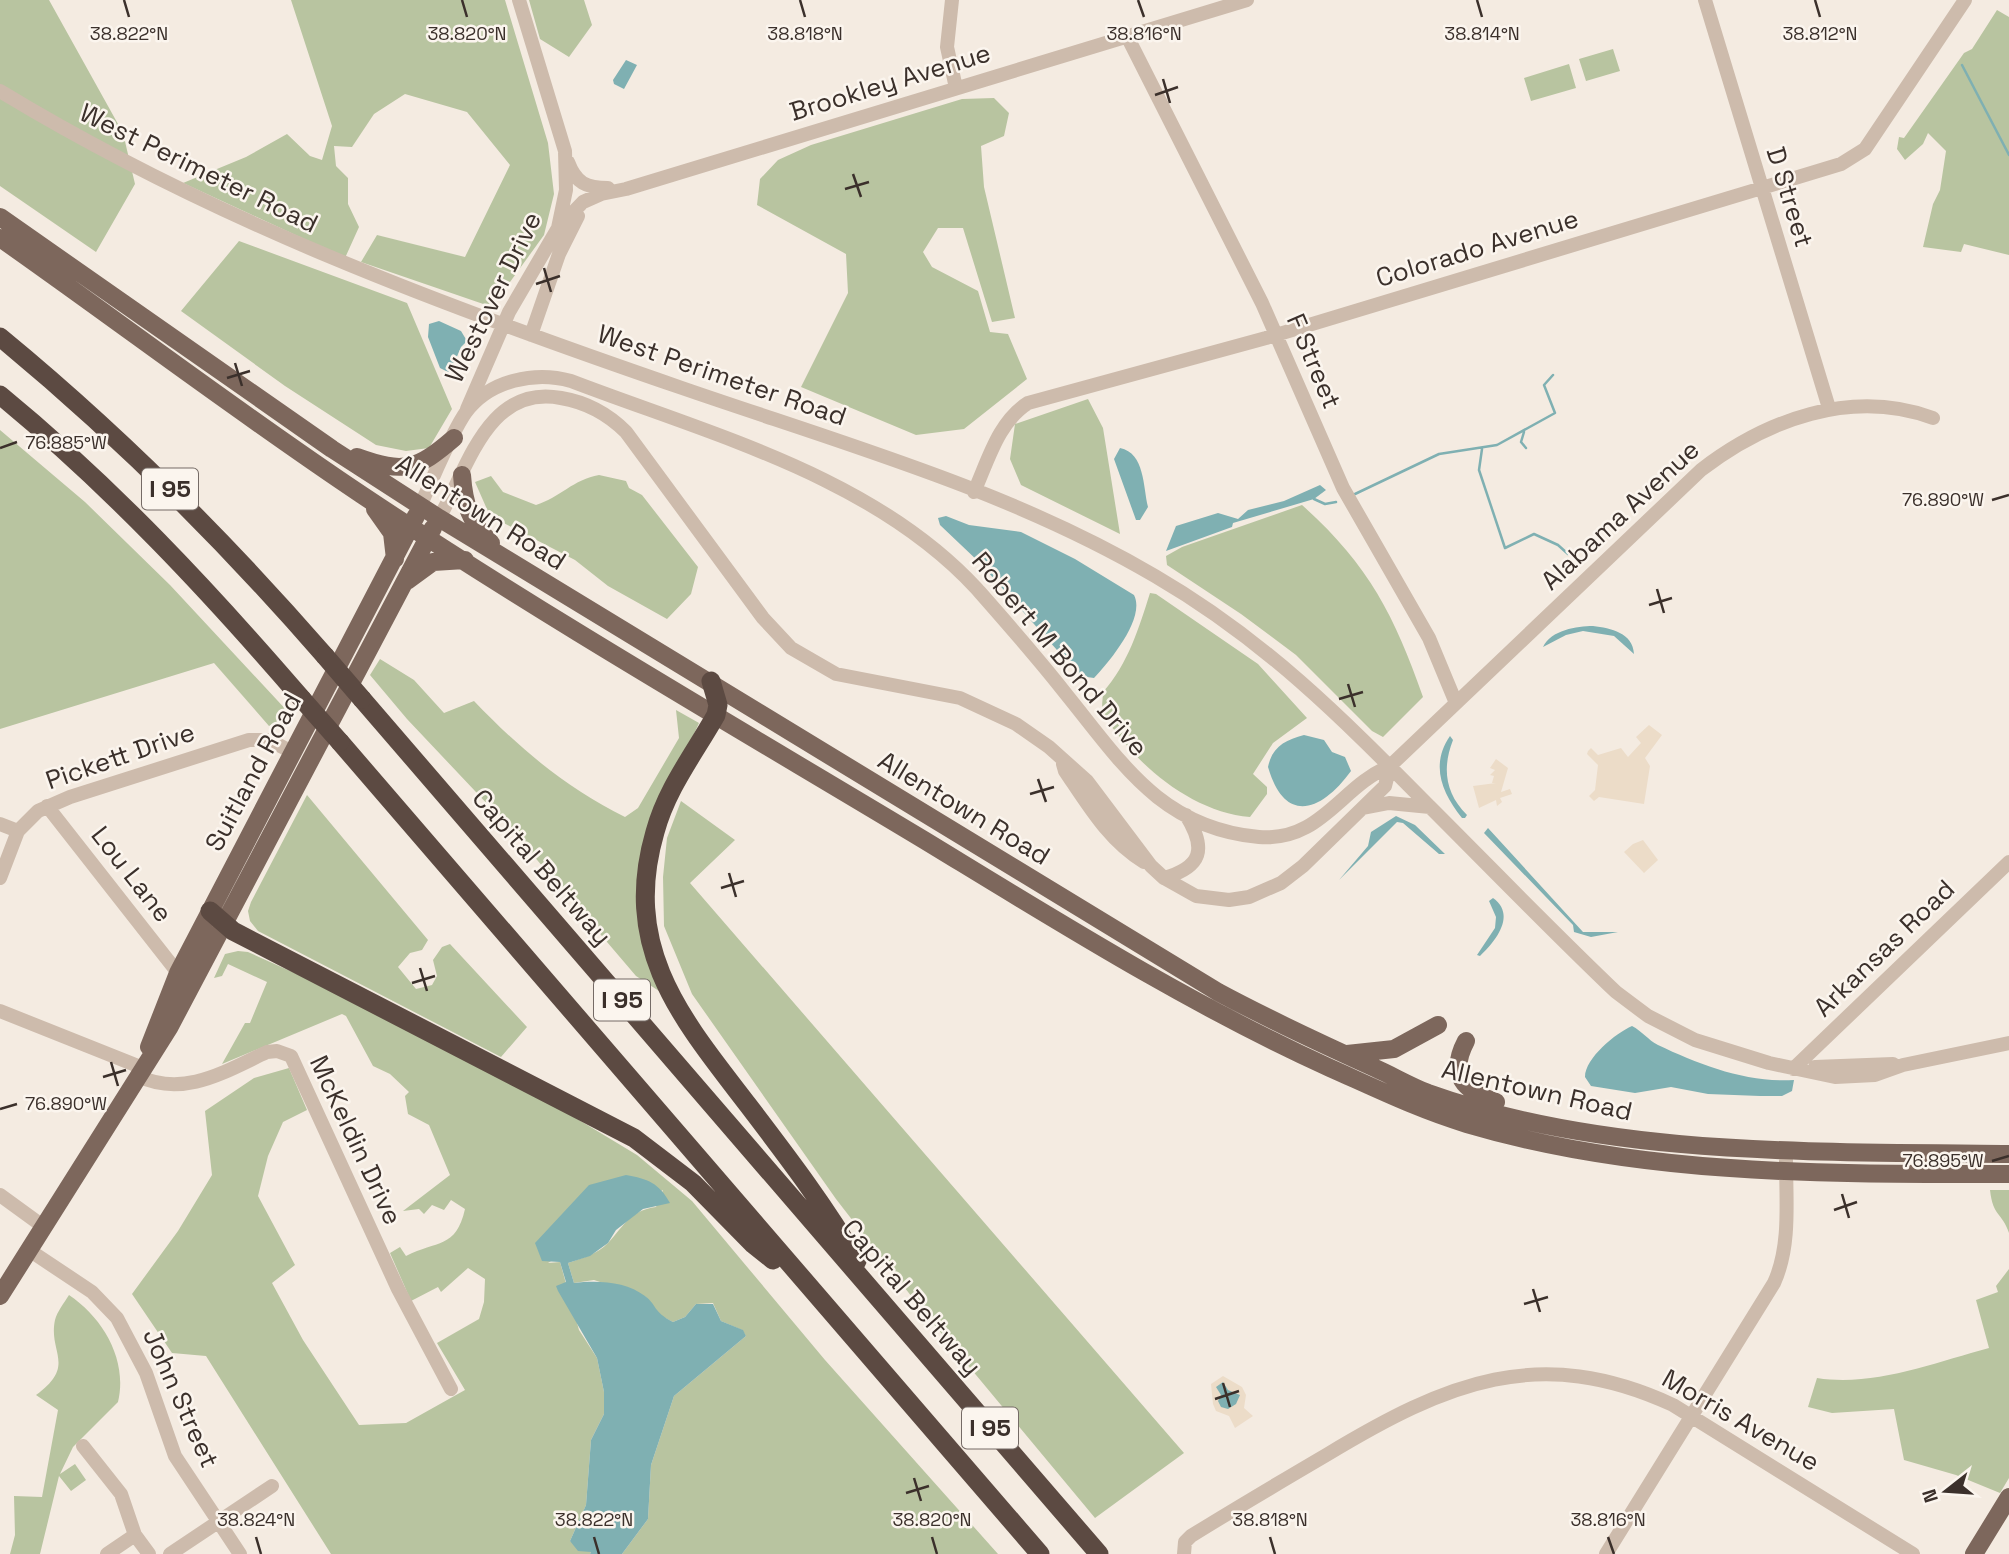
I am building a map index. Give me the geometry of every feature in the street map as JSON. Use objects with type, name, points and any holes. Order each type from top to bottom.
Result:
[{"type":"highway","name":"Capital Beltway","points":[[0,337],[163,482],[253,574],[1099,1554]]},
{"type":"highway","name":"I 95","points":[[0,395],[91,476],[184,566],[340,742],[1040,1554]]},
{"type":"highway","points":[[711,681],[718,705],[716,715],[671,789],[651,846],[646,908],[656,961],[666,988],[685,1023],[842,1236],[880,1302]]},
{"type":"highway","points":[[210,911],[225,925],[634,1138],[686,1177],[753,1244],[809,1288]]},
{"type":"main road","name":"Allentown Road","points":[[0,216],[143,327],[268,431],[366,498],[716,715],[1207,1009],[1388,1095],[1461,1122],[1569,1149],[1656,1162],[1786,1170],[2009,1174]]},
{"type":"main road","name":"Allentown Road","points":[[0,238],[439,518],[711,681],[889,794],[1218,992],[1340,1054],[1426,1092],[1497,1113],[1670,1144],[1786,1150],[2009,1154]]},
{"type":"main road","points":[[332,449],[379,465],[403,468],[423,462],[454,438]]},
{"type":"main road","points":[[462,475],[470,518],[508,560]]},
{"type":"main road","points":[[366,498],[390,528],[395,559]]},
{"type":"main road","name":"Suitland Road","points":[[141,1072],[157,1023],[178,973],[395,559],[420,506]]},
{"type":"main road","name":"Suitland Road","points":[[0,1296],[169,1028],[401,585],[439,518]]},
{"type":"main road","points":[[401,585],[427,564],[464,560]]},
{"type":"main road","points":[[1340,1054],[1394,1049],[1438,1025]]},
{"type":"main road","points":[[1466,1041],[1460,1052],[1459,1074],[1470,1092],[1575,1129]]},
{"type":"main road","points":[[1974,1554],[2009,1497]]},
{"type":"street","name":"Westover Drive","points":[[466,413],[503,325],[558,228],[566,178],[568,160],[519,0]]},
{"type":"street","points":[[952,0],[947,47],[956,88]]},
{"type":"street","name":"Brookley Avenue","points":[[558,228],[574,208],[596,199],[1248,0]]},
{"type":"street","name":"D Street","points":[[1705,0],[1829,408]]},
{"type":"street","name":"Colorado Avenue","points":[[974,492],[1003,428],[1015,411],[1028,403],[1276,335],[1830,168],[1860,153],[1965,0]]},
{"type":"street","name":"F Street","points":[[1127,36],[1204,185],[1276,335],[1343,488],[1429,638],[1456,703]]},
{"type":"street","name":"West Perimeter Road","points":[[0,91],[121,160],[266,231],[350,267],[503,325],[974,492],[1114,552],[1197,602],[1303,680],[1616,992],[1648,1016],[1707,1045],[1793,1069]]},
{"type":"street","points":[[568,160],[572,175],[584,185],[626,190]]},
{"type":"street","points":[[566,178],[596,199]]},
{"type":"street","name":"Westover Drive","points":[[531,335],[571,227],[596,199]]},
{"type":"street","name":"Robert M Bond Drive","points":[[420,506],[466,413],[486,396],[512,381],[539,376],[557,377],[771,456],[870,506],[953,565],[1066,694],[1131,776],[1186,815],[1242,834],[1262,837],[1287,835],[1324,818],[1371,773],[1390,766]]},
{"type":"street","points":[[439,518],[490,423],[509,405],[532,397],[556,397],[603,413],[626,432],[763,618],[798,654],[847,678],[929,690],[974,703],[1016,724],[1062,759],[1099,796],[1151,866],[1164,878],[1196,896],[1228,900],[1261,894],[1303,866],[1385,786],[1390,766]]},
{"type":"street","name":"Alabama Avenue","points":[[1390,766],[1701,470],[1760,432],[1829,408],[1871,408],[1919,413],[1933,418]]},
{"type":"street","name":"Pickett Drive","points":[[0,878],[18,831],[31,815],[47,806],[249,740],[269,740],[294,752]]},
{"type":"street","points":[[1362,809],[1389,803],[1430,807]]},
{"type":"street","name":"Lou Lane","points":[[47,806],[178,973]]},
{"type":"street","points":[[1164,878],[1185,872],[1195,861],[1197,841],[1186,815]]},
{"type":"street","points":[[0,824],[18,831]]},
{"type":"street","name":"Arkansas Road","points":[[1793,1069],[2009,862]]},
{"type":"street","points":[[0,1011],[141,1072]]},
{"type":"street","points":[[1793,1069],[1886,1063],[1903,1065],[2009,1043]]},
{"type":"street","name":"McKeldin Drive","points":[[141,1072],[159,1083],[180,1085],[208,1079],[267,1052],[277,1051],[291,1056],[398,1289],[451,1389]]},
{"type":"street","points":[[1606,1554],[1779,1273],[1785,1231],[1786,1150]]},
{"type":"street","points":[[0,1195],[44,1227]]},
{"type":"street","name":"John Street","points":[[30,1250],[92,1292],[117,1318],[146,1373],[175,1456],[240,1554]]},
{"type":"street","name":"Morris Avenue","points":[[1184,1554],[1185,1542],[1191,1536],[1371,1428],[1465,1385],[1516,1376],[1586,1378],[1645,1392],[1693,1415],[1913,1554]]},
{"type":"street","points":[[83,1446],[121,1494],[135,1535],[149,1554]]},
{"type":"street","points":[[170,1554],[272,1486]]},
{"type":"street","points":[[107,1554],[135,1535]]},
{"type":"green space","points":[[0,0],[49,0],[123,133],[135,184],[96,252],[0,186]]},
{"type":"green space","points":[[291,0],[505,0],[548,143],[554,194],[544,235],[492,307],[361,262],[377,235],[465,257],[510,165],[467,112],[405,94],[374,114],[352,147],[334,146],[336,166],[348,178],[348,204],[359,227],[345,258],[183,183],[246,157],[287,134],[310,156],[322,160],[332,126]]},
{"type":"green space","points":[[529,0],[584,0],[592,25],[569,57],[540,39]]},
{"type":"green space","points":[[1997,10],[2009,17],[2009,255],[1964,244],[1961,252],[1923,247],[1933,204],[1940,190],[1946,151],[1928,133],[1923,144],[1905,160],[1897,149],[1899,137],[1904,138],[1964,53],[1972,49]]},
{"type":"green space","points":[[1613,49],[1620,71],[1586,81],[1579,59]]},
{"type":"green space","points":[[1569,64],[1576,88],[1531,101],[1524,78]]},
{"type":"green space","points":[[994,98],[1009,113],[1004,136],[981,146],[984,187],[1015,318],[992,322],[963,228],[938,228],[923,252],[932,267],[978,291],[990,332],[1008,334],[1027,379],[964,429],[916,435],[801,387],[848,293],[846,254],[757,205],[760,179],[778,160],[811,145],[962,99]]},
{"type":"green space","points":[[239,241],[407,303],[452,409],[429,448],[406,451],[376,445],[285,386],[181,311]]},
{"type":"green space","points":[[1088,399],[1103,428],[1120,534],[1021,485],[1010,459],[1015,424]]},
{"type":"green space","points":[[0,430],[85,502],[170,585],[290,714],[269,726],[214,663],[0,729]]},
{"type":"green space","points":[[599,475],[626,481],[629,488],[642,495],[698,567],[691,594],[667,619],[608,586],[575,560],[490,516],[475,482],[491,476],[503,492],[536,505],[582,480]]},
{"type":"green space","points":[[1302,505],[1345,548],[1376,592],[1401,640],[1423,697],[1383,737],[1372,731],[1296,655],[1241,614],[1167,565],[1166,556],[1182,547]]},
{"type":"green space","points":[[1150,593],[1156,594],[1258,664],[1307,718],[1273,743],[1253,774],[1267,787],[1267,794],[1250,817],[1211,808],[1175,788],[1142,762],[1104,716],[1103,692],[1126,658]]},
{"type":"green space","points":[[380,659],[414,680],[444,713],[474,701],[544,766],[603,806],[625,817],[638,808],[679,738],[676,710],[699,723],[647,835],[659,991],[636,976],[509,827],[407,719],[370,675]]},
{"type":"green space","points":[[307,795],[428,940],[422,950],[410,953],[398,967],[416,989],[432,985],[437,976],[433,960],[442,947],[450,944],[527,1027],[501,1057],[258,931],[250,921],[248,911],[251,902]]},
{"type":"green space","points":[[681,801],[735,840],[690,883],[1184,1453],[1095,1518],[922,1310],[836,1199],[692,994],[664,926],[663,877],[667,838]]},
{"type":"green space","points":[[248,952],[299,975],[569,1114],[637,1155],[692,1201],[825,1360],[998,1554],[622,1554],[648,1519],[651,1465],[674,1396],[746,1336],[742,1330],[721,1321],[713,1303],[696,1304],[685,1317],[673,1322],[655,1313],[646,1297],[594,1280],[574,1283],[568,1263],[600,1250],[633,1215],[656,1207],[663,1190],[548,1263],[560,1262],[579,1330],[597,1358],[604,1392],[604,1414],[591,1440],[586,1505],[570,1541],[591,1552],[590,1554],[331,1554],[206,1356],[172,1353],[132,1294],[178,1231],[212,1175],[205,1111],[254,1078],[289,1068],[307,1110],[283,1122],[268,1156],[258,1196],[295,1265],[272,1283],[303,1340],[359,1425],[406,1423],[465,1390],[437,1343],[479,1319],[484,1302],[485,1279],[468,1268],[441,1292],[438,1287],[411,1301],[390,1253],[400,1247],[406,1256],[444,1242],[456,1231],[465,1209],[451,1200],[444,1210],[432,1205],[424,1214],[419,1209],[403,1211],[450,1175],[429,1125],[408,1114],[405,1096],[409,1092],[390,1074],[373,1066],[346,1016],[342,1014],[222,1064],[245,1023],[250,1023],[267,982],[228,964],[222,976],[214,978],[225,954]]},
{"type":"green space","points":[[1990,1190],[2009,1190],[2009,1233],[1995,1210]]},
{"type":"green space","points":[[2009,1269],[2009,1478],[2000,1493],[1956,1475],[1904,1460],[1894,1409],[1832,1413],[1808,1407],[1817,1378],[1838,1380],[1882,1376],[1989,1348],[1976,1300],[1998,1292],[1996,1286]]},
{"type":"green space","points":[[69,1295],[92,1316],[110,1341],[119,1371],[118,1402],[73,1447],[60,1474],[75,1464],[86,1480],[71,1491],[59,1476],[40,1554],[10,1554],[15,1535],[14,1496],[42,1497],[58,1410],[36,1395],[48,1385],[58,1367],[55,1320]]},
{"type":"shaded area","points":[[1649,725],[1662,735],[1645,758],[1650,766],[1644,804],[1599,797],[1594,801],[1589,796],[1595,790],[1598,765],[1587,754],[1588,751],[1591,748],[1598,755],[1621,748],[1628,757],[1641,743],[1636,737]]},
{"type":"shaded area","points":[[1496,759],[1508,768],[1501,792],[1510,789],[1512,794],[1500,798],[1502,802],[1497,806],[1496,800],[1479,808],[1473,786],[1496,783],[1492,783],[1494,776],[1490,775],[1495,770],[1490,768]]},
{"type":"shaded area","points":[[1643,840],[1658,860],[1644,873],[1624,852]]},
{"type":"shaded area","points":[[1223,1376],[1242,1387],[1246,1395],[1244,1408],[1253,1416],[1235,1428],[1229,1416],[1216,1411],[1213,1404],[1211,1384]]},
{"type":"water","points":[[626,60],[637,65],[624,89],[614,84],[613,80]]},
{"type":"water","points":[[439,321],[461,331],[467,341],[461,347],[450,373],[440,368],[428,337],[429,324]]},
{"type":"water","points":[[1120,448],[1134,457],[1142,472],[1148,507],[1140,520],[1136,520],[1114,459]]},
{"type":"water","points":[[1320,485],[1326,490],[1314,499],[1233,523],[1232,527],[1166,551],[1176,526],[1218,513],[1238,519],[1248,510],[1284,501]]},
{"type":"water","points":[[946,516],[969,525],[1021,532],[1075,559],[1134,595],[1136,605],[1131,627],[1094,678],[1080,676],[980,563],[940,525],[938,518]]},
{"type":"water","points":[[1593,626],[1614,630],[1625,636],[1633,647],[1634,654],[1614,636],[1583,631],[1566,635],[1543,647],[1558,633],[1572,628]]},
{"type":"water","points":[[1304,735],[1324,740],[1332,752],[1345,757],[1351,771],[1328,796],[1305,806],[1294,805],[1284,798],[1275,786],[1268,767],[1280,745]]},
{"type":"water","points":[[1450,736],[1453,740],[1447,760],[1448,780],[1454,798],[1467,815],[1465,818],[1462,818],[1449,799],[1441,778],[1441,758]]},
{"type":"water","points":[[1396,816],[1415,825],[1445,854],[1439,854],[1403,823],[1397,822],[1339,880],[1368,846],[1371,832]]},
{"type":"water","points":[[1488,828],[1583,932],[1618,932],[1591,937],[1574,932],[1573,925],[1484,833]]},
{"type":"water","points":[[1493,898],[1500,905],[1503,920],[1497,936],[1480,956],[1477,955],[1495,928],[1496,917],[1489,901]]},
{"type":"water","points":[[1632,1026],[1658,1045],[1707,1066],[1759,1079],[1794,1080],[1792,1091],[1782,1096],[1760,1096],[1708,1094],[1671,1087],[1635,1093],[1591,1086],[1585,1077],[1590,1062],[1610,1040]]},
{"type":"water","points":[[626,1175],[652,1183],[670,1203],[643,1209],[616,1230],[608,1243],[590,1256],[568,1263],[574,1283],[601,1282],[629,1287],[645,1296],[662,1315],[673,1322],[685,1317],[696,1304],[713,1304],[721,1321],[743,1330],[746,1336],[674,1396],[651,1465],[648,1519],[622,1554],[590,1554],[591,1552],[578,1551],[570,1541],[586,1505],[591,1440],[604,1414],[604,1392],[597,1358],[556,1286],[566,1282],[560,1262],[542,1261],[535,1243],[589,1185]]},
{"type":"water","points":[[1223,1382],[1228,1390],[1240,1395],[1236,1404],[1228,1409],[1221,1407],[1218,1401],[1221,1395],[1216,1387]]},
{"type":"waterway","points":[[1962,65],[2009,155]]},
{"type":"waterway","points":[[1355,494],[1439,454],[1497,445],[1555,413],[1544,385],[1553,375]]},
{"type":"waterway","points":[[1524,432],[1521,442],[1526,448]]},
{"type":"waterway","points":[[1482,449],[1479,470],[1505,548],[1534,534],[1558,545],[1568,554]]},
{"type":"waterway","points":[[1314,499],[1325,504],[1336,502]]}]
